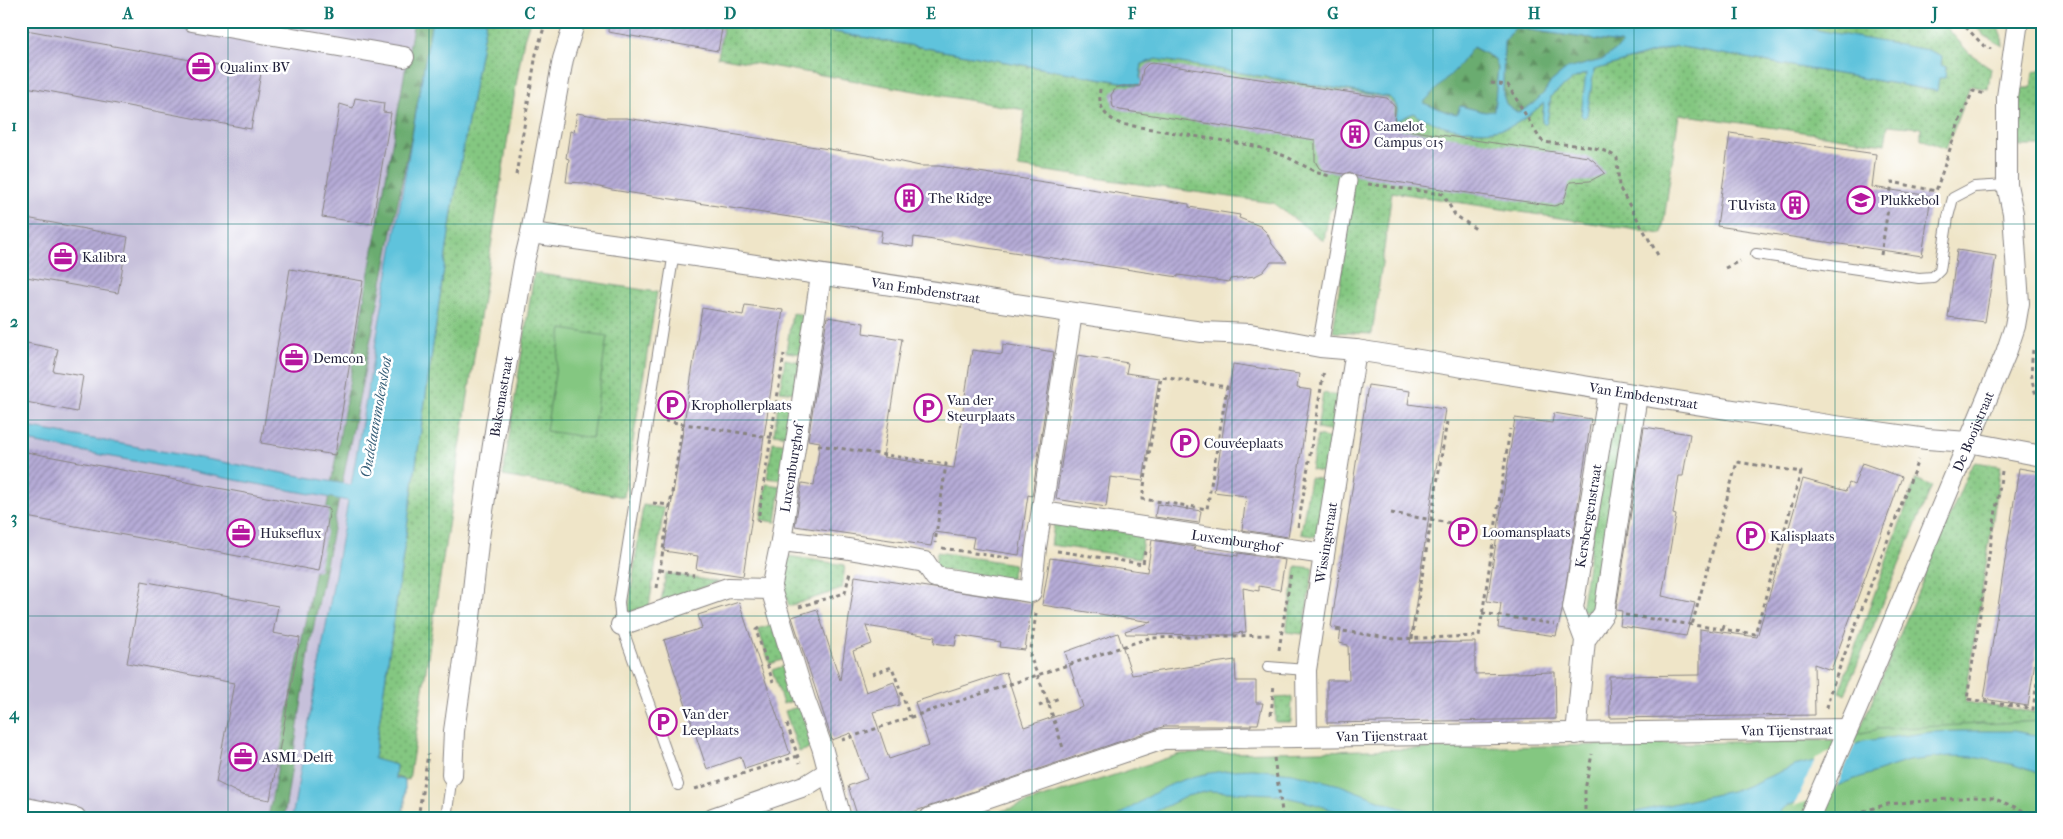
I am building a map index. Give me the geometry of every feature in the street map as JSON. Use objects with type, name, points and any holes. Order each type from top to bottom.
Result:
[{"type":"street","points":[[192,21],[404,57]]},
{"type":"street","name":"Bakemastraat","points":[[452,775],[454,731],[478,544],[524,262],[563,59],[575,21]]},
{"type":"street","name":"De Booijstraat","points":[[1813,809],[2006,353],[2015,326],[2019,303],[2013,213],[2007,185],[2007,97],[2018,21]]},
{"type":"street","points":[[1320,347],[1349,181]]},
{"type":"street","name":"Van Embdenstraat","points":[[531,233],[674,252],[821,276],[1202,332],[1250,334],[1320,347],[1356,350],[1926,439],[1968,442],[2042,456]]},
{"type":"street","name":"Luxemburghof","points":[[821,276],[772,589],[822,747],[835,769],[841,818]]},
{"type":"street","points":[[781,541],[843,548],[925,562],[936,577],[1031,592],[1072,313]]},
{"type":"street","name":"Wissingstraat","points":[[1307,736],[1306,670],[1356,350]]},
{"type":"street","name":"Kersbergenstraat","points":[[1584,734],[1582,634],[1573,608],[1609,390]]},
{"type":"street","name":"Kersbergenstraat","points":[[1582,634],[1604,612],[1637,395]]},
{"type":"street","name":"Luxemburghof","points":[[1042,512],[1324,554]]},
{"type":"street","points":[[621,625],[728,588],[772,589]]},
{"type":"street","name":"Van Tijenstraat","points":[[930,818],[1163,739],[1848,729]]},
{"type":"street","points":[[713,818],[807,785],[835,769]]},
{"type":"street","points":[[21,807],[76,818]]},
{"type":"lane","points":[[1756,254],[1920,278],[1933,278],[1940,270],[1948,216],[1953,198],[1974,187],[2007,185]]},
{"type":"lane","points":[[674,252],[619,602],[621,625],[678,785]]},
{"type":"lane","points":[[1268,667],[1306,670]]},
{"type":"lane","points":[[446,818],[452,775]]},
{"type":"path","points":[[536,54],[546,21]]},
{"type":"path","points":[[1491,83],[1508,85],[1540,139],[1544,142],[1587,146],[1610,152],[1617,158],[1619,187],[1659,257]]},
{"type":"path","points":[[1100,89],[1100,103],[1104,114],[1121,124],[1255,146],[1285,156],[1318,173],[1349,181],[1443,194],[1454,215],[1476,229]]},
{"type":"path","points":[[1878,272],[1892,182],[1936,191],[1959,122],[1973,91],[2007,97]]},
{"type":"path","points":[[2033,348],[2030,374],[2038,398],[2042,403]]},
{"type":"path","points":[[1161,377],[1227,387],[1207,509],[1188,506],[1176,502],[1142,499],[1161,377]]},
{"type":"path","points":[[648,418],[946,464],[934,547],[1143,564],[1149,528]]},
{"type":"path","points":[[1412,639],[1447,421]]},
{"type":"path","points":[[653,614],[683,424]]},
{"type":"path","points":[[1313,626],[1395,639],[1479,636],[1510,429]]},
{"type":"path","points":[[1822,730],[1830,693],[1926,439]]},
{"type":"path","points":[[2006,450],[1968,699],[2032,709],[2042,650]]},
{"type":"path","points":[[1604,612],[1692,625],[1723,629],[1755,634],[1801,472],[1737,462],[1692,625]]},
{"type":"path","points":[[1183,533],[1188,506]]},
{"type":"path","points":[[1391,513],[1462,524]]},
{"type":"path","points":[[1031,592],[1038,601],[1030,656],[1048,702],[1070,769]]},
{"type":"path","points":[[1482,613],[1582,634]]},
{"type":"path","points":[[1723,629],[1725,622]]},
{"type":"path","points":[[678,785],[690,790],[1149,638],[1270,635]]},
{"type":"path","points":[[872,674],[892,667],[910,717]]},
{"type":"path","points":[[2036,688],[2042,688]]},
{"type":"path","points":[[1039,706],[1059,698]]},
{"type":"path","points":[[1584,734],[1592,756],[1585,790],[1585,818]]},
{"type":"path","points":[[1275,763],[1283,818]]},
{"type":"path","points":[[1840,818],[1888,804],[1973,797],[1993,798],[2041,818]]},
{"type":"shaded area","points":[[21,21],[432,21],[292,818],[21,818]]},
{"type":"green space","points":[[414,21],[434,21],[311,640],[284,818],[268,818],[330,490]]},
{"type":"green space","points":[[486,21],[530,21],[524,39],[516,84],[409,780],[394,776],[374,759],[453,205]]},
{"type":"green space","points":[[686,21],[771,21],[1143,86],[1140,77],[1142,64],[1156,59],[1389,97],[1397,107],[1394,119],[1399,120],[1413,113],[1447,126],[1486,131],[1514,124],[1544,103],[1542,122],[1545,125],[1551,96],[1573,79],[1587,73],[1581,115],[1587,115],[1594,70],[1677,46],[1936,91],[1939,78],[1945,72],[1946,67],[1767,21],[1941,21],[1969,53],[1991,68],[1988,89],[1970,86],[1946,149],[1921,139],[1921,128],[1888,125],[1885,144],[1679,114],[1662,234],[1392,192],[1372,334],[1333,332],[1353,195],[1329,211],[1324,241],[1273,203],[1018,167],[1025,110],[718,57],[723,28]]},
{"type":"green space","points":[[1971,21],[1994,24],[2000,32],[2003,46],[1984,36]]},
{"type":"green space","points":[[1515,28],[1620,43],[1623,45],[1602,60],[1567,69],[1551,82],[1544,93],[1533,104],[1518,113],[1506,104],[1503,95],[1504,42]]},
{"type":"green space","points":[[1472,47],[1495,59],[1498,68],[1494,112],[1485,112],[1461,106],[1457,114],[1422,103],[1456,69]]},
{"type":"green space","points":[[2042,69],[2042,146],[2018,146],[2017,114],[2021,88],[2031,88],[2033,72]]},
{"type":"green space","points":[[534,273],[657,292],[624,497],[503,476]]},
{"type":"green space","points":[[792,313],[807,315],[802,354],[786,352]]},
{"type":"green space","points":[[562,329],[607,336],[592,438],[546,431]]},
{"type":"green space","points":[[785,359],[800,362],[795,393],[780,391]]},
{"type":"green space","points":[[1323,393],[1339,396],[1334,432],[1317,429]]},
{"type":"green space","points":[[779,398],[794,401],[789,436],[774,434]]},
{"type":"green space","points":[[1610,423],[1625,426],[1596,613],[1581,610]]},
{"type":"green space","points":[[1317,436],[1333,439],[1327,473],[1311,470]]},
{"type":"green space","points":[[773,442],[788,444],[782,480],[767,478]]},
{"type":"green space","points":[[1975,462],[2001,466],[1965,702],[2034,712],[2035,707],[2042,708],[2042,736],[1853,746],[1969,470]]},
{"type":"green space","points":[[1310,478],[1327,480],[1318,537],[1301,534]]},
{"type":"green space","points":[[1916,479],[1932,486],[1845,694],[1839,692]]},
{"type":"green space","points":[[766,484],[781,486],[776,522],[761,520]]},
{"type":"green space","points":[[643,505],[664,508],[649,607],[628,612]]},
{"type":"green space","points":[[1055,518],[1144,532],[1140,558],[1051,545]]},
{"type":"green space","points":[[937,552],[1014,564],[1011,580],[934,569]]},
{"type":"green space","points":[[788,556],[845,565],[842,589],[789,606],[783,588]]},
{"type":"green space","points":[[1296,566],[1313,568],[1303,634],[1286,632]]},
{"type":"green space","points":[[666,573],[718,582],[661,602]]},
{"type":"green space","points":[[773,624],[785,659],[770,664],[758,629]]},
{"type":"green space","points":[[787,665],[798,699],[783,704],[772,670]]},
{"type":"green space","points":[[1292,697],[1291,722],[1275,722],[1275,698]]},
{"type":"green space","points":[[801,706],[814,747],[799,752],[785,711]]},
{"type":"green space","points":[[2042,721],[2042,818],[980,818],[1180,754],[1830,740],[1879,729]]},
{"type":"water","name":"Oudelaanmolensloot","points":[[432,21],[486,21],[453,205],[374,759],[396,765],[395,778],[405,780],[405,803],[401,818],[292,818],[348,501],[21,440],[21,426],[351,485]]},
{"type":"water","points":[[771,21],[1767,21],[1928,50],[1942,56],[1941,65],[1946,67],[1945,78],[1939,78],[1937,91],[1676,46],[1594,70],[1587,115],[1584,118],[1581,115],[1586,73],[1573,79],[1551,96],[1545,125],[1542,122],[1544,103],[1518,123],[1497,130],[1484,131],[1459,129],[1434,123],[1413,113],[1399,120],[1394,119],[1397,107],[1389,97],[1156,59],[1142,64],[1140,77],[1144,86]],"holes":[[[1515,28],[1620,43],[1622,45],[1602,60],[1567,69],[1551,82],[1544,93],[1533,104],[1518,113],[1506,104],[1503,95],[1504,42]],[[1473,47],[1495,59],[1498,68],[1494,111],[1485,112],[1460,106],[1457,114],[1423,103],[1456,69]]]},
{"type":"water","points":[[2014,731],[2042,736],[2042,774],[2011,764],[1973,757],[1951,756],[1908,761],[1849,781],[1785,807],[1774,818],[1596,818],[1636,812],[1740,789],[1794,766],[1814,761],[1864,741],[1932,732]]},
{"type":"water","points":[[1253,769],[1292,773],[1340,785],[1394,806],[1437,818],[1355,818],[1315,804],[1273,794],[1209,791],[1187,796],[1143,818],[1115,818],[1154,793],[1182,780],[1229,770]]},
{"type":"pier","points":[[1856,742],[1835,791],[1794,806],[1816,758]]},
{"type":"building","points":[[609,21],[675,21],[722,29],[718,51],[608,32]]},
{"type":"building","points":[[21,29],[261,73],[251,129],[21,86]]},
{"type":"building","name":"Camelot Campus 015","points":[[1152,63],[1387,98],[1395,107],[1394,128],[1588,157],[1605,173],[1590,181],[1570,182],[1563,203],[1554,206],[1356,176],[1350,172],[1344,174],[1324,171],[1319,168],[1315,161],[1315,140],[1120,110],[1113,107],[1111,95],[1116,88],[1121,86],[1140,86],[1143,69]]},
{"type":"building","points":[[355,98],[384,103],[383,112],[391,113],[372,224],[322,217],[340,104],[353,108]]},
{"type":"building","name":"The Ridge","points":[[577,113],[605,118],[626,118],[868,155],[920,166],[939,166],[1189,204],[1189,207],[1240,215],[1239,218],[1260,226],[1287,262],[1271,262],[1263,272],[1255,276],[1230,279],[1229,282],[1178,275],[1178,277],[914,237],[913,247],[880,242],[882,231],[612,190],[584,183],[566,182],[569,159],[566,158],[570,131],[574,132]]},
{"type":"building","name":"TUvista","points":[[1730,133],[1876,154],[1872,187],[1931,196],[1922,256],[1717,226]]},
{"type":"building","points":[[21,217],[128,237],[118,293],[21,276]]},
{"type":"building","points":[[1957,250],[1996,256],[1985,322],[1948,317]]},
{"type":"building","points":[[290,269],[363,281],[335,455],[261,443]]},
{"type":"building","points":[[745,305],[783,310],[743,576],[696,569],[698,556],[664,551],[702,308],[743,315]]},
{"type":"building","points":[[827,317],[864,323],[863,333],[902,339],[883,457],[920,463],[954,468],[972,350],[1002,354],[1003,344],[1054,352],[1032,496],[1028,495],[1019,555],[972,548],[974,537],[934,532],[931,546],[795,526],[802,483],[814,485],[820,442],[808,440]]},
{"type":"building","points":[[21,342],[58,349],[53,371],[83,376],[77,412],[21,401]]},
{"type":"building","points":[[1078,355],[1128,363],[1126,373],[1159,378],[1143,481],[1110,477],[1106,507],[1056,499]]},
{"type":"building","points":[[1233,364],[1299,374],[1297,388],[1311,390],[1288,537],[1242,530],[1246,496],[1214,492]]},
{"type":"building","points":[[1368,385],[1410,391],[1408,404],[1445,409],[1410,643],[1475,642],[1475,674],[1555,672],[1556,719],[1327,723],[1327,680],[1349,680],[1348,645],[1339,643],[1341,629],[1331,627]]},
{"type":"building","points":[[1554,413],[1591,419],[1562,611],[1556,636],[1498,628],[1501,603],[1487,601],[1515,418],[1552,423]]},
{"type":"building","points":[[1644,427],[1690,434],[1683,476],[1679,476],[1673,514],[1676,515],[1662,596],[1695,603],[1686,636],[1620,626],[1622,611],[1616,610]]},
{"type":"building","points":[[21,451],[330,509],[319,571],[21,516]]},
{"type":"building","points":[[1862,463],[1902,477],[1831,670],[1814,664],[1815,715],[1610,718],[1609,676],[1700,675],[1700,629],[1757,637],[1803,479],[1846,491],[1849,483],[1854,485]]},
{"type":"building","points":[[2019,468],[2042,472],[2042,617],[2028,706],[1984,699]]},
{"type":"building","points":[[1157,504],[1201,511],[1199,523],[1155,517]]},
{"type":"building","points":[[1152,540],[1195,547],[1194,550],[1238,556],[1238,553],[1285,560],[1280,590],[1259,586],[1259,591],[1243,588],[1246,632],[1234,633],[1234,635],[1126,634],[1125,631],[1151,622],[1042,605],[1050,558],[1147,572]]},
{"type":"building","points":[[855,576],[1032,603],[1025,650],[1000,647],[1001,642],[957,635],[955,646],[934,643],[935,637],[866,626],[872,644],[853,651],[866,692],[894,682],[899,696],[899,705],[873,712],[889,759],[929,746],[915,702],[1006,672],[1024,727],[1083,707],[1065,652],[1118,633],[1132,675],[1235,660],[1236,681],[1256,681],[1256,703],[1263,703],[1258,724],[1251,724],[1251,726],[1165,726],[895,818],[858,818],[848,786],[867,779],[851,733],[832,740],[792,617],[817,609],[840,680]]},
{"type":"building","points":[[142,581],[278,606],[273,633],[300,638],[270,800],[242,795],[216,782],[234,683],[127,663]]},
{"type":"building","points":[[739,602],[790,754],[745,769],[741,757],[707,769],[664,640],[702,628],[698,615]]},
{"type":"place","name":"Qualinx BV","points":[[201,67]]},
{"type":"place","name":"Camelot Campus 015","points":[[1355,134]]},
{"type":"place","name":"The Ridge","points":[[909,198]]},
{"type":"place","name":"Plukkebol","points":[[1861,200]]},
{"type":"place","name":"TUvista","points":[[1795,205]]},
{"type":"place","name":"Kalibra","points":[[63,257]]},
{"type":"place","name":"Demcon","points":[[294,358]]},
{"type":"place","name":"Krophollerplaats","points":[[672,405]]},
{"type":"place","name":"Van der Steurplaats","points":[[928,408]]},
{"type":"place","name":"Couvéeplaats","points":[[1185,443]]},
{"type":"place","name":"Loomansplaats","points":[[1463,532]]},
{"type":"place","name":"Hukseflux","points":[[241,533]]},
{"type":"place","name":"Kalisplaats","points":[[1751,536]]},
{"type":"place","name":"Van der Leeplaats","points":[[663,722]]},
{"type":"place","name":"ASML Delft","points":[[243,757]]}]
